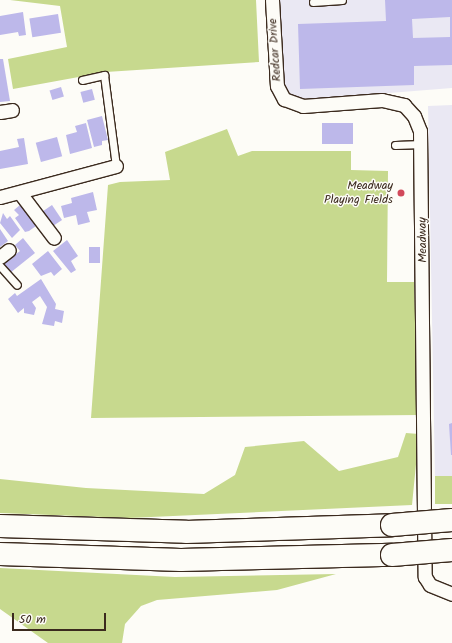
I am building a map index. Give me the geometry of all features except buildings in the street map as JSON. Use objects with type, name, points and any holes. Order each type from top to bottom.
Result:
[{"type":"highway","points":[[0,526],[186,532],[392,525],[452,520]]},
{"type":"highway","points":[[0,554],[181,560],[392,555],[452,550]]},
{"type":"street","name":"Redcar Drive","points":[[272,0],[277,86],[284,99]]},
{"type":"street","name":"Meadway","points":[[284,99],[304,106],[382,100],[404,105],[414,116],[422,144],[425,577],[430,585],[452,594]]},
{"type":"street","points":[[0,197],[20,193],[116,166]]},
{"type":"street","points":[[20,193],[54,238]]},
{"type":"lane","points":[[313,2],[342,0]]},
{"type":"lane","points":[[82,80],[104,75],[116,166]]},
{"type":"lane","points":[[395,146],[422,144]]},
{"type":"lane","points":[[0,266],[17,285]]},
{"type":"shaded area","points":[[278,0],[452,0],[452,88],[301,100],[290,96],[283,86]]},
{"type":"shaded area","points":[[452,105],[452,476],[435,477],[428,106]]},
{"type":"green space","points":[[10,0],[256,0],[259,62],[106,72],[13,89],[8,59],[67,47],[60,6]]},
{"type":"green space","points":[[227,129],[238,156],[252,151],[351,151],[351,170],[388,171],[387,282],[414,282],[419,415],[91,418],[108,185],[120,182],[170,180],[165,152]]},
{"type":"green space","points":[[406,433],[419,434],[412,505],[129,518],[0,513],[0,479],[86,488],[204,494],[235,475],[245,447],[304,441],[339,471],[398,457]]},
{"type":"green space","points":[[435,476],[452,476],[452,504],[435,504]]},
{"type":"green space","points":[[0,568],[175,577],[336,574],[277,590],[157,600],[141,606],[125,624],[122,643],[48,643],[0,609]]},
{"type":"place","name":"Meadway Playing Fields","points":[[401,193]]}]
